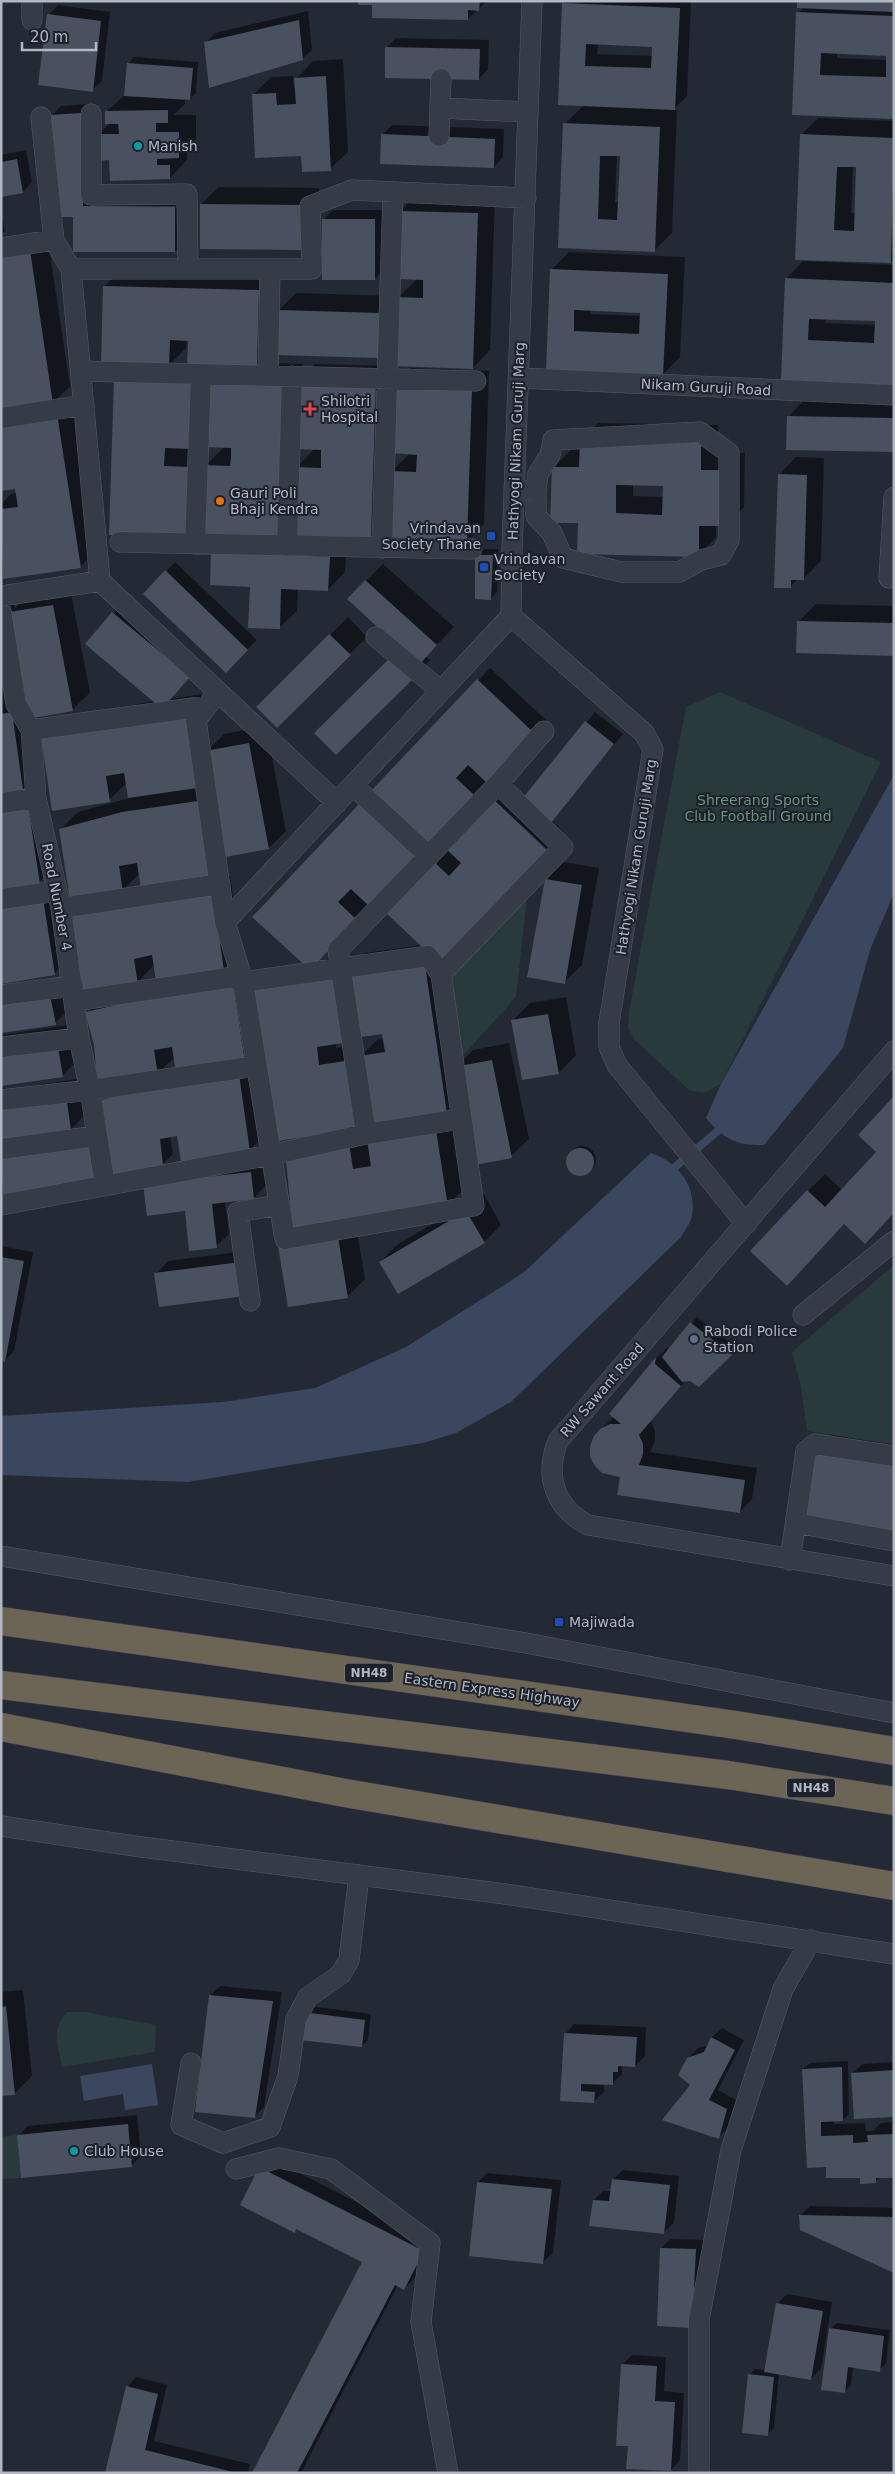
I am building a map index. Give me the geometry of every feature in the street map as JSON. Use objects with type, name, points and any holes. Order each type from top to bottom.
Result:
[{"type":"highway","name":"Eastern Express Highway","points":[[1,1621],[736,1725],[894,1751]]},
{"type":"highway","name":"NH48","points":[[1,1685],[728,1775],[894,1801]]},
{"type":"highway","points":[[736,1725],[894,1733]]},
{"type":"highway","points":[[1,1727],[345,1793],[894,1886]]},
{"type":"highway","points":[[728,1775],[894,1820]]},
{"type":"street","name":"Hathyogi Nikam Guruji Marg","points":[[532,1],[511,616],[644,733],[653,749],[609,1023],[609,1046],[618,1065],[746,1224]]},
{"type":"street","points":[[439,136],[441,79]]},
{"type":"street","points":[[440,108],[528,112]]},
{"type":"street","points":[[91,114],[91,195],[187,194],[188,269]]},
{"type":"street","points":[[41,117],[54,240],[71,269],[100,580],[213,699],[337,803]]},
{"type":"street","points":[[71,269],[312,269],[310,206],[352,190],[526,198]]},
{"type":"street","points":[[382,548],[393,192]]},
{"type":"street","points":[[1,248],[54,240]]},
{"type":"street","points":[[268,375],[270,269]]},
{"type":"street","points":[[81,371],[476,381]]},
{"type":"street","points":[[195,544],[201,374]]},
{"type":"street","points":[[286,546],[292,376]]},
{"type":"street","name":"Nikam Guruji Road","points":[[519,378],[894,395]]},
{"type":"street","points":[[1,418],[84,406]]},
{"type":"street","points":[[700,432],[729,453],[729,540],[722,554],[701,560],[679,572],[621,572],[563,558],[552,533],[536,516],[536,491],[538,474],[550,455],[553,440],[700,432]]},
{"type":"street","points":[[514,490],[536,491]]},
{"type":"street","points":[[889,578],[894,497]]},
{"type":"street","points":[[120,542],[472,550]]},
{"type":"street","points":[[1,596],[100,580]]},
{"type":"street","name":"Road Number 4","points":[[1,611],[8,705],[31,730],[36,798],[59,899],[79,1038],[90,1090],[105,1186]]},
{"type":"street","points":[[225,922],[511,616]]},
{"type":"street","points":[[376,637],[441,691]]},
{"type":"street","points":[[31,730],[213,699]]},
{"type":"street","points":[[1,995],[74,993],[242,979],[341,969],[428,956],[441,974],[474,1206],[285,1239],[242,979],[225,922],[196,720],[213,699]]},
{"type":"street","points":[[366,1134],[338,950],[498,784],[544,731]]},
{"type":"street","points":[[441,974],[563,847],[498,784]]},
{"type":"street","points":[[362,794],[429,856]]},
{"type":"street","points":[[1,803],[36,798]]},
{"type":"street","points":[[1,899],[59,899],[220,884]]},
{"type":"street","points":[[1,1047],[79,1038]]},
{"type":"street","name":"RW Sawant Road","points":[[894,1051],[558,1441],[553,1455],[552,1483],[557,1497],[565,1509],[576,1519],[588,1525],[894,1576]]},
{"type":"street","points":[[1,1100],[90,1090],[257,1066]]},
{"type":"street","points":[[1,1205],[270,1155],[366,1134],[461,1119]]},
{"type":"street","points":[[1,1149],[97,1136]]},
{"type":"street","points":[[250,1302],[238,1212],[279,1205]]},
{"type":"street","points":[[803,1315],[894,1242]]},
{"type":"street","points":[[790,1560],[806,1451],[815,1444],[894,1456]]},
{"type":"street","points":[[796,1523],[894,1541]]},
{"type":"street","points":[[1,1556],[526,1643],[894,1713]]},
{"type":"street","points":[[1,1826],[134,1846],[505,1894],[894,1954]]},
{"type":"street","points":[[191,2063],[181,2125],[223,2143],[270,2127],[288,2076],[296,2019],[308,1997],[341,1974],[349,1960],[359,1875]]},
{"type":"street","points":[[699,2473],[699,2320],[731,2150],[783,1990],[811,1940]]},
{"type":"street","points":[[236,2169],[279,2158],[331,2169],[430,2243],[421,2322],[448,2473]]},
{"type":"green space","name":"Shreerang Sports Club Football Ground","points":[[720,692],[881,762],[721,1084],[705,1093],[689,1090],[635,1040],[628,1028],[629,1012],[686,707]]},
{"type":"green space","points":[[527,897],[516,997],[460,1059],[449,978]]},
{"type":"green space","points":[[894,1265],[894,1444],[807,1431],[801,1386],[792,1352]]},
{"type":"green space","points":[[67,2012],[85,2012],[156,2025],[155,2052],[62,2067],[57,2032]]},
{"type":"green space","points":[[17,2135],[21,2178],[1,2179],[1,2137]]},
{"type":"water","points":[[894,775],[894,893],[870,950],[843,1048],[764,1145],[745,1144],[731,1140],[719,1132],[706,1118],[721,1084]]},
{"type":"water","points":[[651,1153],[661,1157],[677,1169],[684,1177],[692,1195],[692,1216],[681,1237],[511,1402],[456,1433],[423,1443],[188,1482],[1,1475],[1,1416],[223,1402],[315,1388],[406,1347],[523,1273]]},
{"type":"water","points":[[152,2064],[158,2105],[125,2110],[123,2094],[84,2101],[80,2076]]},
{"type":"building","points":[[358,1],[480,1],[479,11],[468,10],[468,20],[372,18],[372,5],[358,5]]},
{"type":"building","points":[[797,1],[894,1],[894,12],[797,8]]},
{"type":"building","points":[[562,3],[680,8],[675,110],[558,105]],"holes":[[[586,44],[652,47],[651,68],[585,66]]]},
{"type":"building","points":[[796,12],[894,16],[894,119],[792,115]],"holes":[[[821,53],[886,56],[886,77],[820,75]]]},
{"type":"building","points":[[47,14],[101,21],[93,92],[38,85]]},
{"type":"building","points":[[299,20],[303,60],[209,88],[204,42]]},
{"type":"building","points":[[385,47],[480,49],[479,80],[385,78]]},
{"type":"building","points":[[127,63],[193,68],[190,100],[124,96]]},
{"type":"building","points":[[326,76],[331,171],[302,172],[301,156],[255,158],[252,94],[276,93],[277,105],[296,104],[294,78]]},
{"type":"building","name":"Manish","points":[[168,110],[168,123],[156,123],[156,132],[179,132],[179,158],[157,159],[157,165],[170,165],[170,179],[110,181],[109,160],[97,161],[97,134],[119,134],[118,124],[105,124],[105,111]]},
{"type":"building","points":[[81,113],[83,206],[175,207],[175,252],[73,252],[73,217],[54,217],[50,115]]},
{"type":"building","points":[[563,123],[660,127],[655,252],[558,248]],"holes":[[[600,156],[620,156],[617,220],[598,219]]]},
{"type":"building","points":[[381,134],[495,139],[494,168],[380,164]]},
{"type":"building","points":[[800,134],[894,138],[891,263],[795,260]],"holes":[[[837,167],[856,167],[854,231],[834,230]]]},
{"type":"building","points":[[17,159],[23,193],[1,197],[1,162]]},
{"type":"building","points":[[200,204],[302,205],[302,250],[200,249]]},
{"type":"building","points":[[399,211],[478,213],[473,369],[394,366],[397,297],[423,298],[423,280],[397,279]]},
{"type":"building","points":[[322,219],[375,219],[375,280],[322,280]]},
{"type":"building","points":[[30,250],[53,404],[1,412],[1,255]]},
{"type":"building","points":[[550,269],[668,274],[663,376],[546,371]],"holes":[[[574,310],[640,313],[639,334],[574,331]]]},
{"type":"building","points":[[785,278],[894,283],[894,385],[781,380]],"holes":[[[809,319],[875,321],[874,343],[808,340]]]},
{"type":"building","points":[[103,286],[259,290],[257,368],[187,366],[188,341],[170,340],[169,366],[101,365]]},
{"type":"building","points":[[278,310],[380,313],[379,358],[277,355]]},
{"type":"building","points":[[114,379],[193,381],[191,449],[165,448],[164,466],[190,467],[188,536],[109,535]]},
{"type":"building","points":[[207,379],[286,381],[281,536],[202,534],[205,465],[230,466],[231,458],[231,448],[205,447]]},
{"type":"building","points":[[297,381],[376,383],[371,539],[292,536],[295,467],[321,468],[321,450],[295,449]]},
{"type":"building","points":[[393,385],[472,388],[467,543],[388,541],[390,471],[416,472],[417,455],[391,453]]},
{"type":"building","points":[[57,414],[81,568],[3,579],[1,509],[18,507],[15,489],[1,491],[1,422]]},
{"type":"building","points":[[787,416],[894,418],[894,452],[786,450]]},
{"type":"building","points":[[580,440],[701,442],[701,470],[728,470],[727,526],[699,526],[699,557],[577,554],[578,523],[550,523],[552,467],[579,467]],"holes":[[[616,485],[663,486],[662,515],[616,513]]]},
{"type":"building","points":[[778,474],[807,475],[804,580],[791,580],[791,588],[774,588]]},
{"type":"building","points":[[211,552],[330,557],[328,591],[281,589],[280,629],[248,628],[250,587],[210,585]]},
{"type":"building","name":"Vrindavan Society","points":[[475,555],[493,555],[491,600],[475,599]]},
{"type":"building","points":[[165,570],[248,650],[226,673],[143,594]]},
{"type":"building","points":[[365,580],[437,645],[419,665],[347,599]]},
{"type":"building","points":[[53,605],[73,711],[28,719],[9,612]]},
{"type":"building","points":[[112,612],[190,677],[162,709],[85,644]]},
{"type":"building","points":[[797,621],[894,623],[894,656],[796,653]]},
{"type":"building","points":[[329,634],[351,655],[277,728],[256,707]]},
{"type":"building","points":[[392,656],[414,678],[336,755],[314,733]]},
{"type":"building","points":[[477,679],[534,733],[487,783],[468,765],[456,778],[475,796],[427,846],[369,793]]},
{"type":"building","points":[[185,711],[197,788],[128,798],[124,773],[106,776],[110,802],[52,811],[41,736]]},
{"type":"building","points":[[12,712],[23,790],[1,793],[1,714]]},
{"type":"building","points":[[585,721],[614,744],[551,823],[522,799]]},
{"type":"building","points":[[249,743],[269,849],[225,857],[205,751]]},
{"type":"building","points":[[489,795],[547,850],[439,963],[382,909],[430,858],[449,876],[461,863],[442,845]]},
{"type":"building","points":[[198,801],[209,879],[141,889],[137,863],[119,866],[123,892],[70,900],[59,829],[122,812]]},
{"type":"building","points":[[360,803],[417,857],[370,907],[351,889],[338,902],[357,920],[310,970],[252,917]]},
{"type":"building","points":[[28,806],[40,884],[1,889],[1,810]]},
{"type":"building","points":[[545,879],[582,885],[565,984],[527,977]]},
{"type":"building","points":[[213,893],[224,971],[156,981],[152,955],[134,959],[138,984],[79,991],[70,916]]},
{"type":"building","points":[[43,898],[55,975],[1,984],[1,904]]},
{"type":"building","points":[[424,959],[447,1113],[369,1124],[359,1056],[385,1052],[382,1034],[356,1038],[346,970]]},
{"type":"building","points":[[333,976],[343,1043],[317,1047],[319,1065],[345,1061],[356,1129],[278,1141],[254,987]]},
{"type":"building","points":[[233,985],[245,1062],[176,1073],[172,1047],[154,1050],[158,1076],[97,1080],[94,1045],[85,1012],[157,996]]},
{"type":"building","points":[[50,995],[56,1025],[1,1033],[1,1001]]},
{"type":"building","points":[[548,1014],[559,1074],[522,1080],[511,1020]]},
{"type":"building","points":[[57,1041],[63,1077],[1,1086],[1,1050]]},
{"type":"building","points":[[492,1060],[512,1158],[475,1165],[454,1067]]},
{"type":"building","points":[[239,1074],[250,1152],[181,1162],[177,1136],[160,1139],[163,1165],[113,1176],[97,1101],[162,1085]]},
{"type":"building","points":[[66,1095],[71,1130],[1,1141],[1,1105]]},
{"type":"building","points":[[894,1096],[894,1213],[865,1244],[844,1224],[787,1286],[750,1251],[807,1190],[825,1207],[876,1152],[858,1135]]},
{"type":"building","points":[[436,1130],[448,1207],[293,1231],[286,1161],[349,1143],[353,1169],[371,1166],[367,1140]]},
{"type":"building","points":[[89,1143],[94,1180],[3,1194],[1,1157]]},
{"type":"building","points":[[580,1148],[590,1152],[594,1162],[590,1172],[580,1176],[570,1172],[566,1162],[570,1152]]},
{"type":"building","points":[[251,1172],[254,1199],[212,1204],[217,1248],[189,1251],[185,1211],[147,1216],[143,1184]]},
{"type":"building","points":[[466,1211],[485,1243],[398,1294],[379,1262]]},
{"type":"building","points":[[338,1237],[348,1298],[288,1307],[278,1246]]},
{"type":"building","points":[[1,1257],[24,1261],[5,1362],[1,1361]]},
{"type":"building","points":[[241,1262],[245,1296],[159,1307],[154,1273]]},
{"type":"building","name":"Rabodi Police Station","points":[[690,1322],[732,1355],[699,1387],[690,1381],[682,1382],[662,1357]]},
{"type":"building","points":[[656,1357],[655,1364],[681,1386],[639,1435],[643,1444],[643,1454],[639,1465],[745,1480],[740,1513],[617,1495],[620,1477],[602,1473],[590,1457],[590,1446],[594,1436],[600,1429],[610,1424],[621,1424],[609,1414]]},
{"type":"building","points":[[813,1452],[894,1465],[894,1532],[802,1516]]},
{"type":"building","points":[[209,1995],[273,2001],[255,2118],[195,2112]]},
{"type":"building","points":[[6,2006],[15,2095],[1,2096],[1,2007]]},
{"type":"building","points":[[302,2012],[365,2020],[362,2047],[299,2040]]},
{"type":"building","points":[[564,2033],[637,2037],[635,2067],[618,2066],[618,2072],[613,2072],[613,2085],[581,2084],[581,2091],[595,2092],[594,2103],[560,2101]]},
{"type":"building","points":[[711,2037],[735,2050],[709,2100],[727,2109],[719,2139],[662,2120],[690,2085],[678,2075],[687,2058],[704,2052]]},
{"type":"building","points":[[842,2067],[843,2121],[821,2122],[821,2136],[853,2135],[853,2143],[868,2142],[867,2135],[894,2134],[894,2178],[876,2178],[876,2183],[860,2184],[860,2178],[826,2178],[826,2167],[807,2168],[802,2069]]},
{"type":"building","points":[[894,2070],[894,2117],[854,2119],[851,2073]]},
{"type":"building","name":"Club House","points":[[128,2124],[132,2167],[21,2178],[17,2135]]},
{"type":"building","points":[[259,2167],[424,2251],[404,2290],[395,2285],[297,2473],[252,2473],[362,2262],[296,2229],[295,2233],[240,2205]]},
{"type":"building","points":[[612,2179],[670,2185],[664,2234],[589,2226],[593,2200],[609,2201]]},
{"type":"building","points":[[477,2182],[552,2189],[543,2264],[469,2256]]},
{"type":"building","points":[[799,2215],[894,2217],[894,2273],[800,2230]]},
{"type":"building","points":[[660,2248],[696,2249],[692,2328],[657,2326]]},
{"type":"building","points":[[776,2303],[823,2311],[811,2380],[764,2372]]},
{"type":"building","points":[[829,2328],[884,2336],[880,2372],[848,2367],[845,2393],[821,2390]]},
{"type":"building","points":[[621,2364],[657,2366],[655,2401],[675,2402],[671,2471],[626,2469],[628,2446],[616,2446]]},
{"type":"building","points":[[748,2374],[774,2377],[768,2436],[742,2433]]},
{"type":"building","points":[[126,2386],[158,2394],[145,2450],[237,2473],[105,2473]]},
{"type":"waterway","points":[[669,1172],[725,1125]]},
{"type":"place","name":"Manish","points":[[138,146]]},
{"type":"place","name":"Shilotri Hospital","points":[[310,409]]},
{"type":"place","name":"Gauri Poli Bhaji Kendra","points":[[220,501]]},
{"type":"place","name":"Vrindavan Society Thane","points":[[491,536]]},
{"type":"place","name":"Vrindavan Society","points":[[484,567]]},
{"type":"place","name":"Rabodi Police Station","points":[[694,1339]]},
{"type":"place","name":"Majiwada","points":[[559,1622]]},
{"type":"place","name":"Club House","points":[[74,2151]]}]
